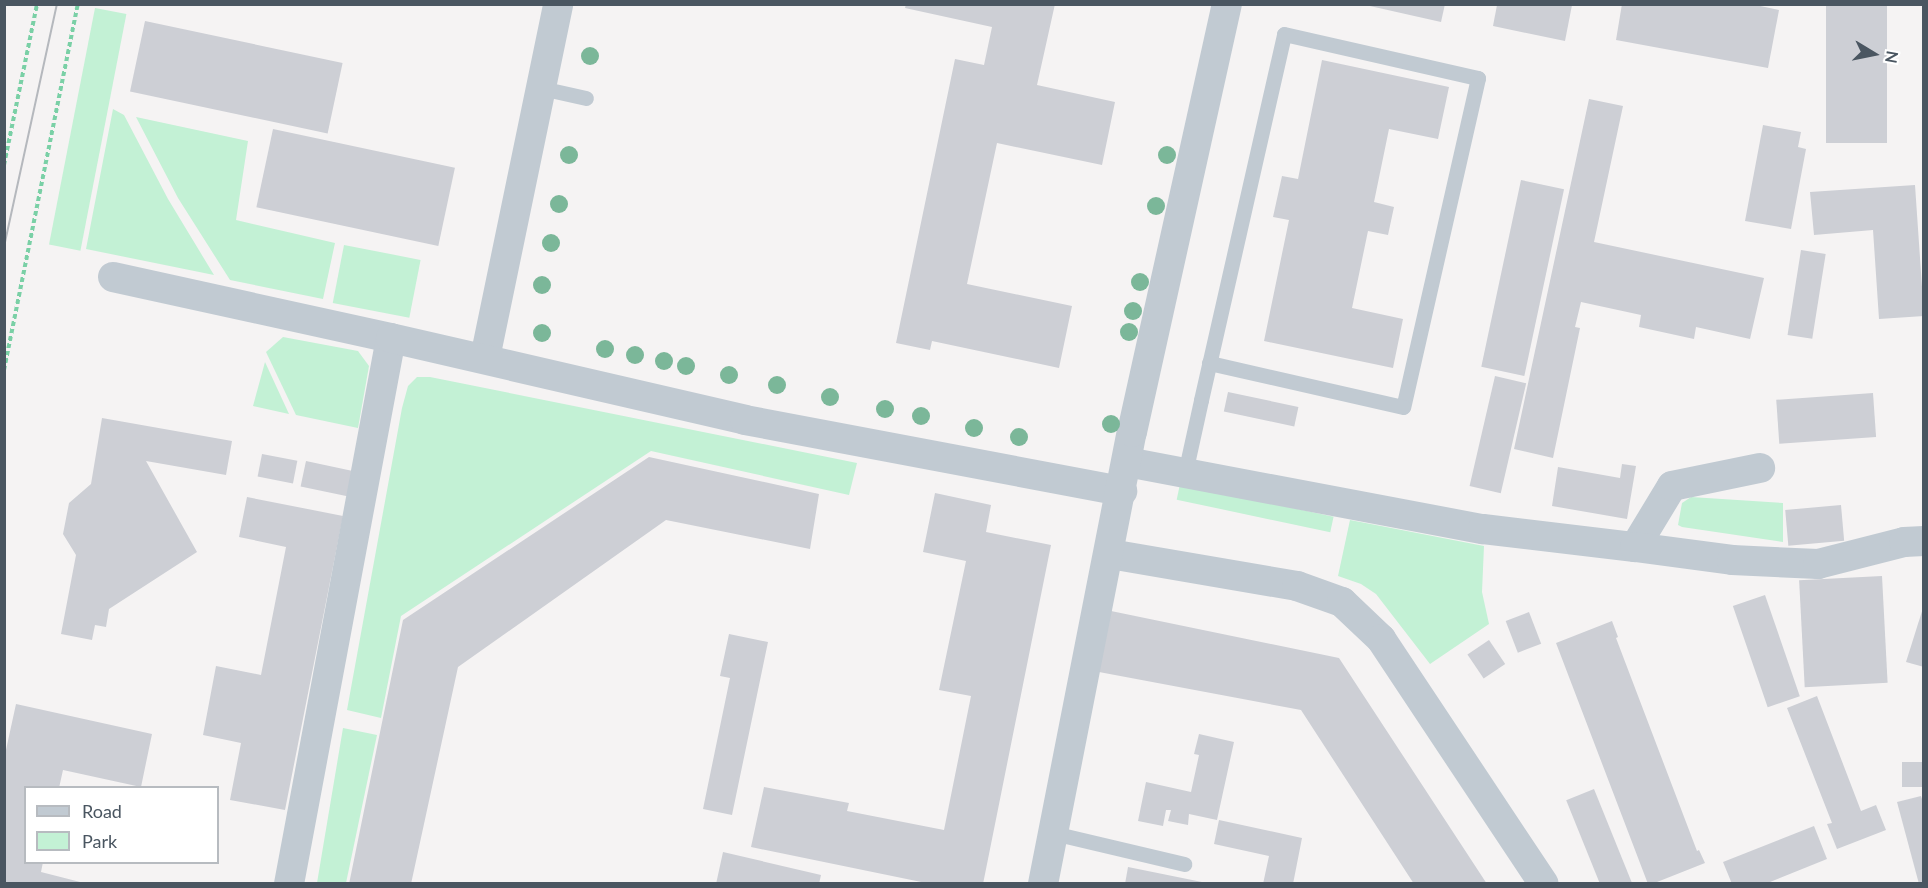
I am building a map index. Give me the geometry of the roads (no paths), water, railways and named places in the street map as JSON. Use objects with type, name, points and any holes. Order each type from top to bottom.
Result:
[{"type":"street","points":[[485,358],[558,4]]},
{"type":"street","points":[[1043,884],[1127,462],[1227,4]]},
{"type":"street","points":[[113,277],[485,358],[745,420],[1122,491]]},
{"type":"street","points":[[289,884],[391,338]]},
{"type":"street","points":[[1127,462],[1483,529],[1732,560],[1818,564],[1904,543],[1923,541]]},
{"type":"street","points":[[1635,547],[1672,486],[1760,468]]},
{"type":"street","points":[[1110,554],[1297,586],[1342,602],[1382,639],[1544,884]]},
{"type":"lane","points":[[1185,473],[1209,363],[1284,34],[1478,78],[1403,407],[1209,363]]},
{"type":"lane","points":[[541,88],[586,98]]},
{"type":"lane","points":[[1053,833],[1184,864]]},
{"type":"tram line","points":[[4,247],[57,4]]}]
